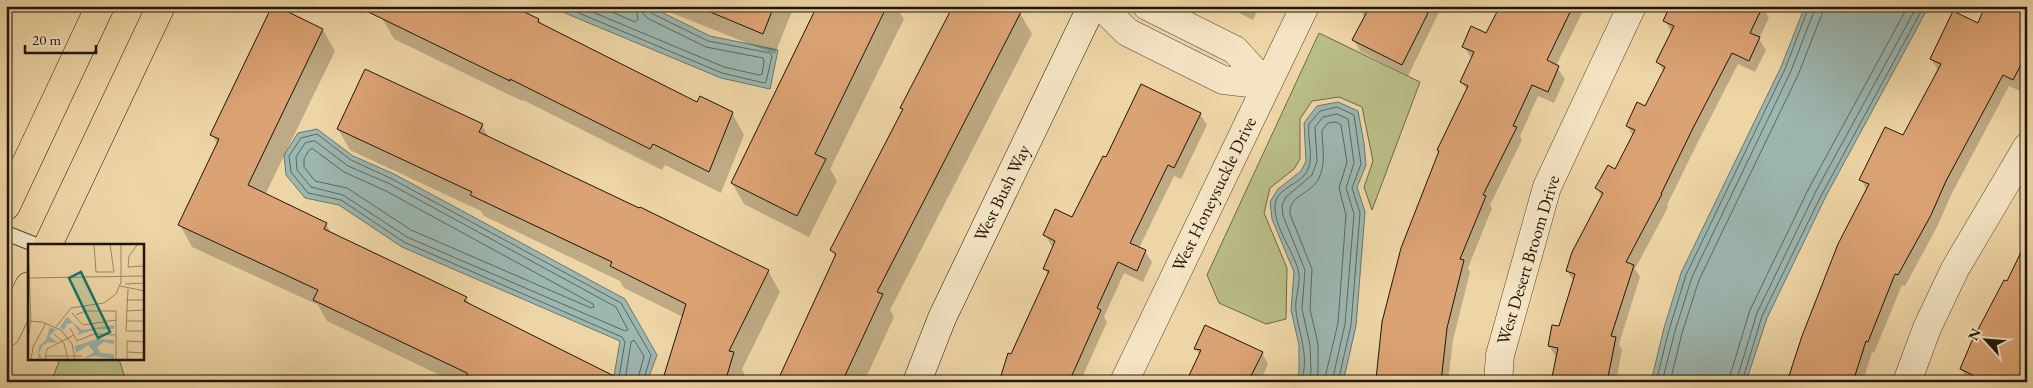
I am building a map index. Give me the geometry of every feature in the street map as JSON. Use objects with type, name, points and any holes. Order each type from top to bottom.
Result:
[{"type":"main road","points":[[6,206],[100,6]]},
{"type":"main road","points":[[49,244],[161,6]]},
{"type":"main road","points":[[6,334],[28,288]]},
{"type":"street","name":"West Bush Way","points":[[917,382],[942,318],[1092,6]]},
{"type":"street","points":[[1101,6],[1127,32],[1223,80],[1267,84]]},
{"type":"street","points":[[1147,6],[1235,50],[1267,84]]},
{"type":"street","name":"West Honeysuckle Drive","points":[[1124,382],[1305,6]]},
{"type":"street","name":"West Desert Broom Drive","points":[[1498,382],[1500,355],[1547,188],[1632,6]]},
{"type":"street","points":[[1907,382],[1927,328],[1955,269],[2027,147]]},
{"type":"lane","points":[[6,233],[31,244]]},
{"type":"green space","points":[[1319,33],[1420,82],[1372,210],[1364,187],[1373,161],[1362,107],[1339,97],[1312,101],[1300,119],[1300,159],[1294,169],[1270,188],[1264,213],[1287,268],[1286,319],[1266,324],[1219,303],[1207,275]]},
{"type":"green space","points":[[60,360],[119,360],[124,375],[120,382],[51,382]]},
{"type":"water","points":[[548,6],[649,6],[710,36],[778,50],[770,89],[721,78]]},
{"type":"water","points":[[1805,6],[1929,6],[1826,196],[1767,318],[1746,382],[1651,382],[1664,328],[1681,273],[1781,67]]},
{"type":"water","points":[[1338,102],[1358,111],[1366,165],[1357,187],[1365,212],[1356,326],[1343,382],[1296,382],[1299,372],[1299,345],[1291,310],[1294,272],[1272,219],[1270,202],[1278,189],[1301,171],[1306,161],[1304,123],[1317,106]]},
{"type":"water","points":[[317,129],[353,156],[394,174],[625,299],[657,355],[647,382],[613,382],[620,341],[402,247],[339,205],[305,198],[286,175],[284,155],[298,133]]},
{"type":"building","points":[[272,6],[276,6],[323,29],[248,185],[327,223],[324,229],[467,297],[464,301],[626,382],[481,382],[467,375],[467,373],[313,300],[318,290],[178,225],[219,139],[210,135]]},
{"type":"building","points":[[356,6],[512,6],[539,19],[538,22],[697,102],[700,96],[733,112],[709,172],[653,144],[650,149],[510,79],[510,81]]},
{"type":"building","points":[[696,6],[774,6],[763,34]]},
{"type":"building","points":[[817,6],[887,6],[815,154],[826,159],[797,216],[731,183]]},
{"type":"building","points":[[953,6],[1011,6],[1021,12],[877,292],[883,294],[842,382],[777,382],[836,254],[830,250],[903,109],[900,108]]},
{"type":"building","points":[[1370,6],[1414,6],[1428,13],[1402,65],[1352,40]]},
{"type":"building","points":[[1500,6],[1573,6],[1547,60],[1559,66],[1548,92],[1532,85],[1513,126],[1517,127],[1483,195],[1486,196],[1460,259],[1464,260],[1447,328],[1441,382],[1402,382],[1376,379],[1382,322],[1401,248],[1439,151],[1437,150],[1468,86],[1460,82],[1474,52],[1462,47],[1471,26],[1486,33]]},
{"type":"building","points":[[1670,6],[1763,6],[1750,33],[1760,37],[1749,61],[1732,53],[1626,262],[1634,265],[1611,336],[1616,337],[1607,382],[1575,382],[1552,377],[1558,348],[1548,346],[1552,325],[1559,326],[1575,274],[1566,271],[1572,252],[1603,193],[1595,188],[1608,165],[1615,169],[1635,130],[1626,126],[1637,102],[1645,106],[1665,67],[1656,62],[1674,26],[1663,21]]},
{"type":"building","points":[[1985,6],[2027,6],[2027,53],[2013,80],[2003,75],[1946,181],[1931,215],[1898,275],[1895,274],[1868,342],[1866,341],[1853,382],[1787,382],[1802,336],[1838,244],[1869,184],[1859,180],[1885,127],[1903,135],[1941,64],[1930,59],[1953,11],[1978,23]]},
{"type":"building","points":[[365,69],[483,124],[479,132],[769,270],[729,351],[734,352],[725,382],[662,382],[686,304],[610,266],[612,262],[470,195],[472,192],[337,129]]},
{"type":"building","points":[[1141,84],[1201,113],[1174,168],[1168,165],[1130,243],[1146,250],[1137,271],[1118,262],[1097,308],[1101,310],[1069,382],[999,382],[1008,353],[1011,354],[1049,271],[1043,269],[1055,241],[1043,235],[1055,209],[1072,217],[1103,156],[1106,157]]},
{"type":"building","points":[[2027,240],[2027,382],[1970,382],[1973,375],[1960,369],[1971,343],[2004,280],[2007,281]]},
{"type":"building","points":[[1205,325],[1263,352],[1248,382],[1186,382],[1201,350],[1194,349]]}]
